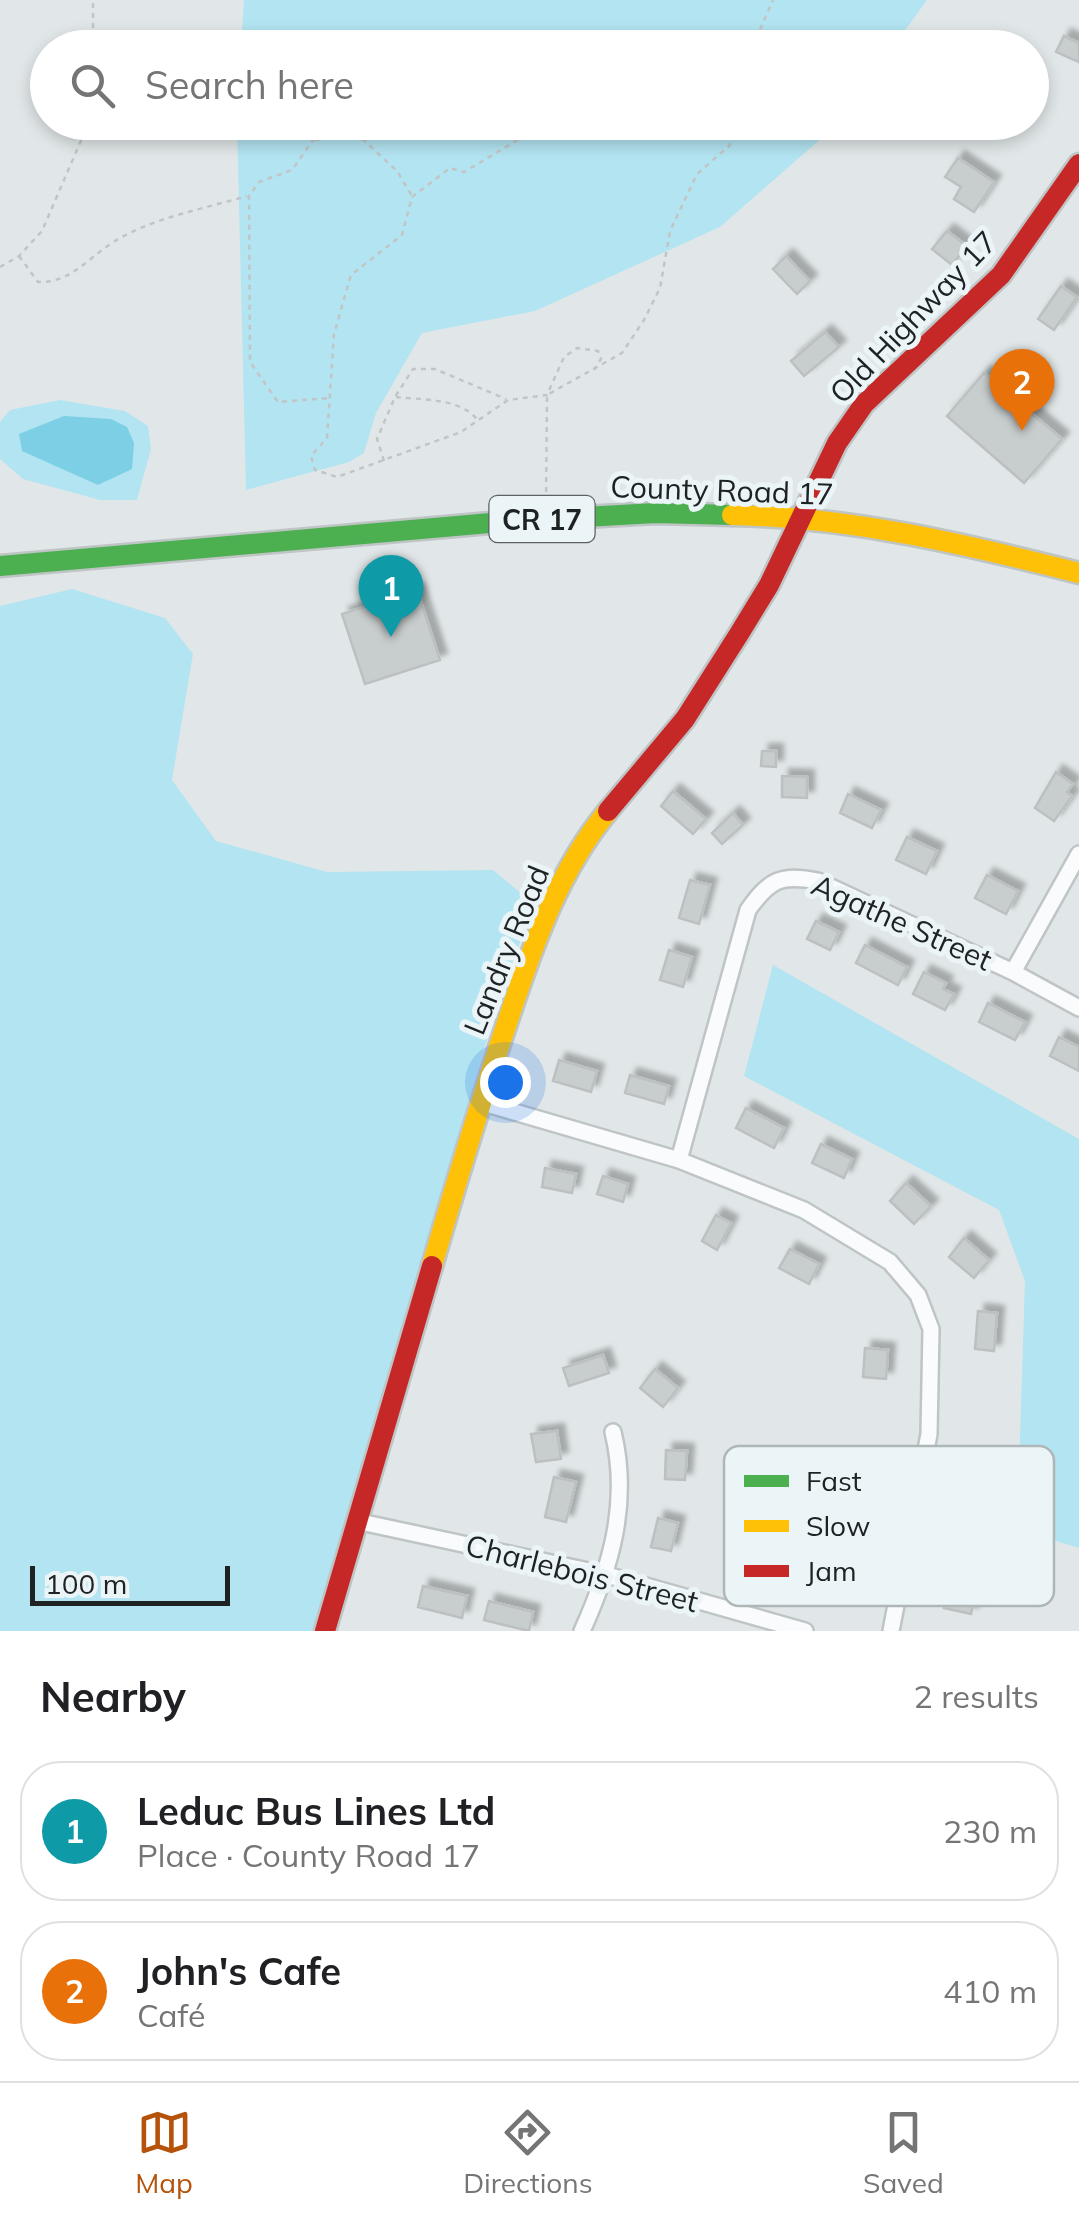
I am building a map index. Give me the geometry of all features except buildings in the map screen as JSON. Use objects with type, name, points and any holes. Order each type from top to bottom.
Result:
[{"type":"main road","name":"Old Highway 17","points":[[800,516],[836,443],[864,404],[1001,275],[1079,164]]},
{"type":"main road","name":"County Road 17","points":[[0,566],[656,513],[800,516],[963,544],[1079,573]]},
{"type":"main road","name":"Landry Road","points":[[325,1631],[480,1102],[532,949],[560,887],[593,829],[694,705],[769,585],[800,516]]},
{"type":"street","points":[[1013,972],[1079,854]]},
{"type":"street","name":"Agathe Street","points":[[679,1160],[748,910],[765,887],[790,876],[818,881],[1013,972],[1079,1008]]},
{"type":"street","points":[[480,1102],[679,1160],[804,1210],[890,1262],[918,1295],[931,1329],[927,1446]]},
{"type":"street","points":[[582,1631],[607,1576],[621,1466],[613,1432]]},
{"type":"street","name":"Charlebois Street","points":[[356,1521],[607,1576],[806,1631]]},
{"type":"street","points":[[891,1631],[896,1606]]},
{"type":"path","points":[[93,0],[93,30]]},
{"type":"path","points":[[760,30],[773,0]]},
{"type":"path","points":[[0,267],[20,256],[42,232],[82,140]]},
{"type":"path","points":[[315,140],[292,170],[259,182],[249,196],[250,362],[278,402],[330,398]]},
{"type":"path","points":[[364,140],[397,170],[412,197]]},
{"type":"path","points":[[518,140],[464,172],[450,168],[412,197],[402,236],[351,275],[334,334],[327,438],[311,456],[315,470],[337,478],[384,462],[461,432],[508,400],[547,395],[622,353],[660,288],[670,231],[696,174],[731,140]]},
{"type":"path","points":[[20,256],[38,282],[58,283],[116,240],[249,196]]},
{"type":"path","points":[[546,519],[547,395],[564,357],[577,348],[598,351],[601,359],[594,370]]},
{"type":"path","points":[[384,462],[377,440],[412,369],[435,369],[508,400]]},
{"type":"path","points":[[395,397],[468,409],[478,420]]},
{"type":"shaded area","points":[[244,0],[927,0],[905,30],[242,30]]},
{"type":"shaded area","points":[[237,140],[820,140],[720,227],[535,311],[422,333],[376,413],[364,453],[349,462],[246,490]]},
{"type":"shaded area","points":[[60,400],[125,411],[148,426],[151,449],[137,500],[100,500],[23,479],[0,459],[0,422],[10,410]]},
{"type":"shaded area","points":[[64,416],[111,419],[127,427],[134,443],[132,469],[98,485],[22,451],[19,434]]},
{"type":"shaded area","points":[[72,589],[165,618],[193,654],[172,780],[216,841],[327,872],[493,870],[534,904],[499,999],[313,1631],[0,1631],[0,606]]},
{"type":"shaded area","points":[[773,965],[1079,1139],[1079,1548],[1054,1540],[1054,1446],[1020,1446],[1025,1281],[999,1210],[744,1076]]},
{"type":"traffic: fast","points":[[0,566],[512,521],[656,513],[732,515]]},
{"type":"traffic: slow","points":[[732,515],[864,527],[950,542],[1079,573]]},
{"type":"traffic: slow","points":[[432,1266],[538,936],[561,883],[608,811]]},
{"type":"traffic: jam","points":[[608,811],[685,719],[739,634],[769,585],[837,443],[864,404],[1001,275],[1079,164]]},
{"type":"traffic: jam","points":[[325,1631],[432,1266]]},
{"type":"place","name":"John's Cafe","points":[[1022,431]]},
{"type":"place","name":"Leduc Bus Lines Ltd","points":[[391,637]]}]
